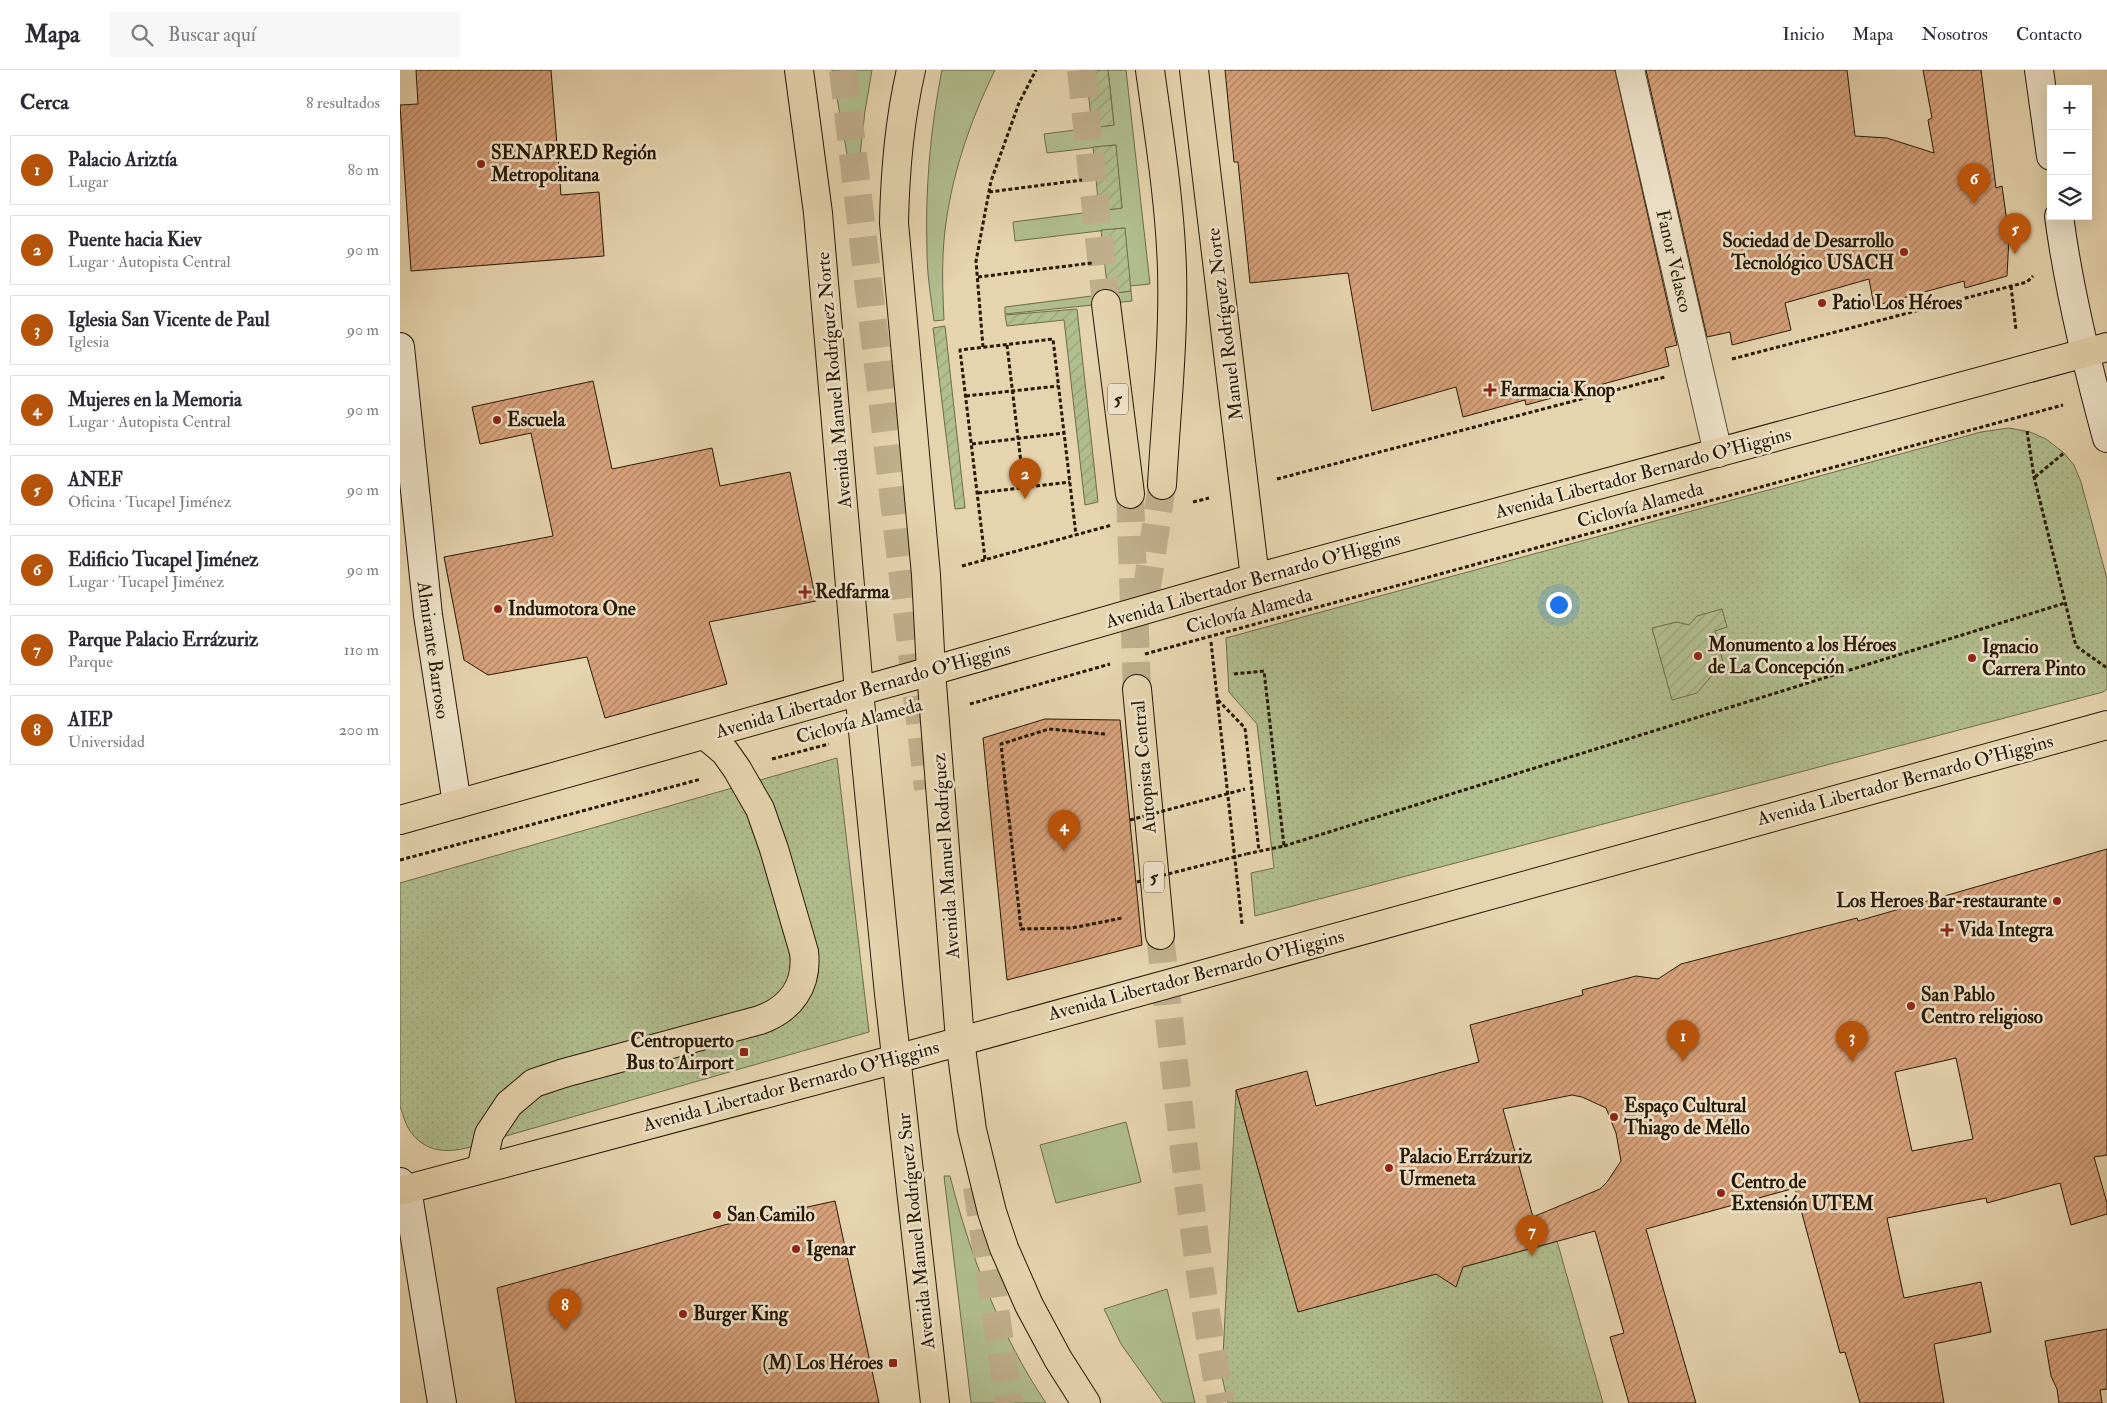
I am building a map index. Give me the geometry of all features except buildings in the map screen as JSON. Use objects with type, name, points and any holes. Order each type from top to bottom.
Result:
[{"type":"main road","name":"Avenida Manuel Rodríguez Norte","points":[[799,70],[826,289],[859,691]]},
{"type":"main road","points":[[910,70],[895,164],[894,223],[926,575],[931,671]]},
{"type":"main road","points":[[1150,70],[1166,197],[1172,268],[1172,304],[1162,485]]},
{"type":"main road","name":"Manuel Rodríguez Norte","points":[[1194,70],[1255,578]]},
{"type":"main road","name":"5","points":[[1106,304],[1130,494]]},
{"type":"main road","name":"Avenida Libertador Bernardo O'Higgins","points":[[400,820],[1255,578],[2096,351]]},
{"type":"main road","name":"Avenida Manuel Rodríguez","points":[[931,671],[960,1040]]},
{"type":"main road","name":"Autopista Central","points":[[1137,689],[1160,935]]},
{"type":"main road","points":[[859,691],[896,1059]]},
{"type":"main road","name":"Avenida Libertador Bernardo O'Higgins","points":[[402,1187],[481,1169],[896,1059],[2107,725]]},
{"type":"main road","points":[[481,1169],[489,1134],[499,1117],[520,1093],[534,1083],[564,1073],[743,1026],[773,1016],[793,999],[803,978],[804,952],[767,827],[753,795],[737,769],[725,752],[705,735]]},
{"type":"main road","points":[[960,1040],[972,1130],[992,1212],[1004,1248],[1033,1312],[1058,1358],[1086,1403]]},
{"type":"main road","name":"Avenida Manuel Rodríguez Sur","points":[[896,1059],[935,1403]]},
{"type":"street","name":"Fanor Velasco","points":[[1630,70],[1718,453]]},
{"type":"street","points":[[2039,70],[2047,130]]},
{"type":"street","points":[[2060,220],[2065,262],[2096,351],[2096,396],[2107,438]]},
{"type":"street","name":"Almirante Barroso","points":[[400,347],[428,615],[457,804]]},
{"type":"street","points":[[402,1187],[442,1403]]},
{"type":"path","points":[[983,348],[976,261],[991,181],[1019,103],[1036,70]]},
{"type":"path","points":[[989,192],[1082,180]]},
{"type":"path","points":[[1187,504],[2026,282],[2042,268],[2065,262]]},
{"type":"path","points":[[978,277],[1092,263]]},
{"type":"path","points":[[2010,286],[2016,330]]},
{"type":"path","points":[[986,559],[960,350],[1053,339],[1076,535]]},
{"type":"path","points":[[1007,345],[1024,488]]},
{"type":"path","points":[[966,396],[1058,386]]},
{"type":"path","name":"Ciclovía Alameda","points":[[1144,655],[2096,396]]},
{"type":"path","points":[[2026,431],[2034,477],[2076,646],[2107,668]]},
{"type":"path","points":[[972,444],[1064,433]]},
{"type":"path","points":[[2034,477],[2064,453]]},
{"type":"path","points":[[978,493],[1070,482]]},
{"type":"path","points":[[926,575],[1113,524]]},
{"type":"path","points":[[1128,883],[1284,846],[2065,603]]},
{"type":"path","points":[[1211,642],[1242,924]]},
{"type":"path","name":"Ciclovía Alameda","points":[[935,714],[1115,663]]},
{"type":"path","points":[[1234,674],[1264,671],[1284,846]]},
{"type":"path","points":[[1217,700],[1245,728],[1259,851]]},
{"type":"path","points":[[1106,742],[1105,733],[1049,729],[1001,744],[1021,928],[1072,928],[1123,918],[1122,909]]},
{"type":"path","name":"Ciclovía Alameda","points":[[400,860],[864,734]]},
{"type":"path","points":[[1130,820],[1252,787]]},
{"type":"green space","points":[[832,70],[872,70],[859,164],[849,165]]},
{"type":"green space","points":[[942,70],[995,70],[975,114],[953,183],[948,207],[943,255],[944,320],[934,321],[929,286],[927,206],[931,138]]},
{"type":"green space","points":[[1086,70],[1108,70],[1114,125],[1092,128]]},
{"type":"green space","points":[[1108,70],[1126,70],[1150,284],[1130,286],[1124,228],[1015,241],[1013,222],[1122,208],[1115,145],[1047,153],[1044,134],[1114,125]]},
{"type":"green space","points":[[1116,145],[1122,208],[1099,211],[1093,147]]},
{"type":"green space","points":[[1125,228],[1131,291],[1108,294],[1101,230]]},
{"type":"green space","points":[[1131,291],[1132,301],[1005,314],[1005,307]]},
{"type":"green space","points":[[1077,309],[1098,502],[1085,505],[1064,320],[1007,326],[1005,315]]},
{"type":"green space","points":[[945,326],[965,508],[955,509],[933,328]]},
{"type":"green space","points":[[2009,428],[2030,432],[2046,439],[2064,453],[2074,465],[2081,482],[2107,579],[2107,689],[2103,692],[1255,916],[1251,873],[1274,868],[1257,724],[1229,692],[1226,638],[1981,432]]},
{"type":"green space","points":[[1722,609],[1727,627],[1715,631],[1725,670],[1714,673],[1697,693],[1672,700],[1652,628],[1677,622],[1689,625],[1697,616]]},
{"type":"green space","points":[[837,758],[869,1032],[470,1147],[438,1150],[418,1140],[408,1128],[400,1106],[400,883]]},
{"type":"green space","points":[[1236,1090],[1298,1311],[1436,1274],[1446,1280],[1463,1267],[1557,1241],[1603,1403],[1228,1403],[1222,1377]]},
{"type":"green space","points":[[1126,1122],[1141,1182],[1056,1203],[1040,1145]]},
{"type":"green space","points":[[944,1176],[950,1176],[967,1235],[988,1294],[1014,1350],[1046,1403],[971,1403]]},
{"type":"green space","points":[[1167,1289],[1195,1403],[1163,1403],[1121,1344],[1104,1309]]},
{"type":"tunnel","points":[[843,70],[928,789]]},
{"type":"tunnel","points":[[1081,70],[1106,304]]},
{"type":"tunnel","points":[[1146,594],[1162,485]]},
{"type":"tunnel","points":[[1130,494],[1137,689]]},
{"type":"tunnel","points":[[1160,935],[1194,1228],[1221,1403]]},
{"type":"tunnel","points":[[977,1187],[1009,1403]]},
{"type":"place","name":"SENAPRED Región Metropolitana","points":[[481,164]]},
{"type":"place","name":"Edificio Tucapel Jiménez","points":[[1974,204]]},
{"type":"place","name":"Sociedad de Desarrollo Tecnológico USACH","points":[[1904,252]]},
{"type":"place","name":"ANEF","points":[[2015,254]]},
{"type":"place","name":"Patio Los Héroes","points":[[1822,303]]},
{"type":"place","name":"Farmacia Knop","points":[[1490,390]]},
{"type":"place","name":"Escuela","points":[[497,420]]},
{"type":"place","name":"Puente hacia Kiev","points":[[1025,499]]},
{"type":"place","name":"Redfarma","points":[[805,592]]},
{"type":"place","name":"Indumotora One","points":[[498,609]]},
{"type":"place","name":"Monumento a los Héroes de La Concepción","points":[[1698,656]]},
{"type":"place","name":"Ignacio Carrera Pinto","points":[[1972,658]]},
{"type":"place","name":"Mujeres en la Memoria","points":[[1064,851]]},
{"type":"place","name":"Los Heroes Bar-restaurante","points":[[2057,901]]},
{"type":"place","name":"Vida Integra","points":[[1947,930]]},
{"type":"place","name":"San Pablo Centro religioso","points":[[1911,1006]]},
{"type":"place","name":"Centropuerto Bus to Airport","points":[[744,1052]]},
{"type":"place","name":"Palacio Ariztía","points":[[1683,1061]]},
{"type":"place","name":"Iglesia San Vicente de Paul","points":[[1852,1062]]},
{"type":"place","name":"Espaço Cultural Thiago de Mello","points":[[1614,1117]]},
{"type":"place","name":"Palacio Errázuriz Urmeneta","points":[[1389,1168]]},
{"type":"place","name":"Centro de Extensión UTEM","points":[[1721,1193]]},
{"type":"place","name":"San Camilo","points":[[717,1215]]},
{"type":"place","name":"Igenar","points":[[796,1249]]},
{"type":"place","name":"Parque Palacio Errázuriz","points":[[1532,1256]]},
{"type":"place","name":"Burger King","points":[[683,1314]]},
{"type":"place","name":"AIEP","points":[[565,1330]]},
{"type":"place","name":"(M) Los Héroes","points":[[893,1363]]}]
